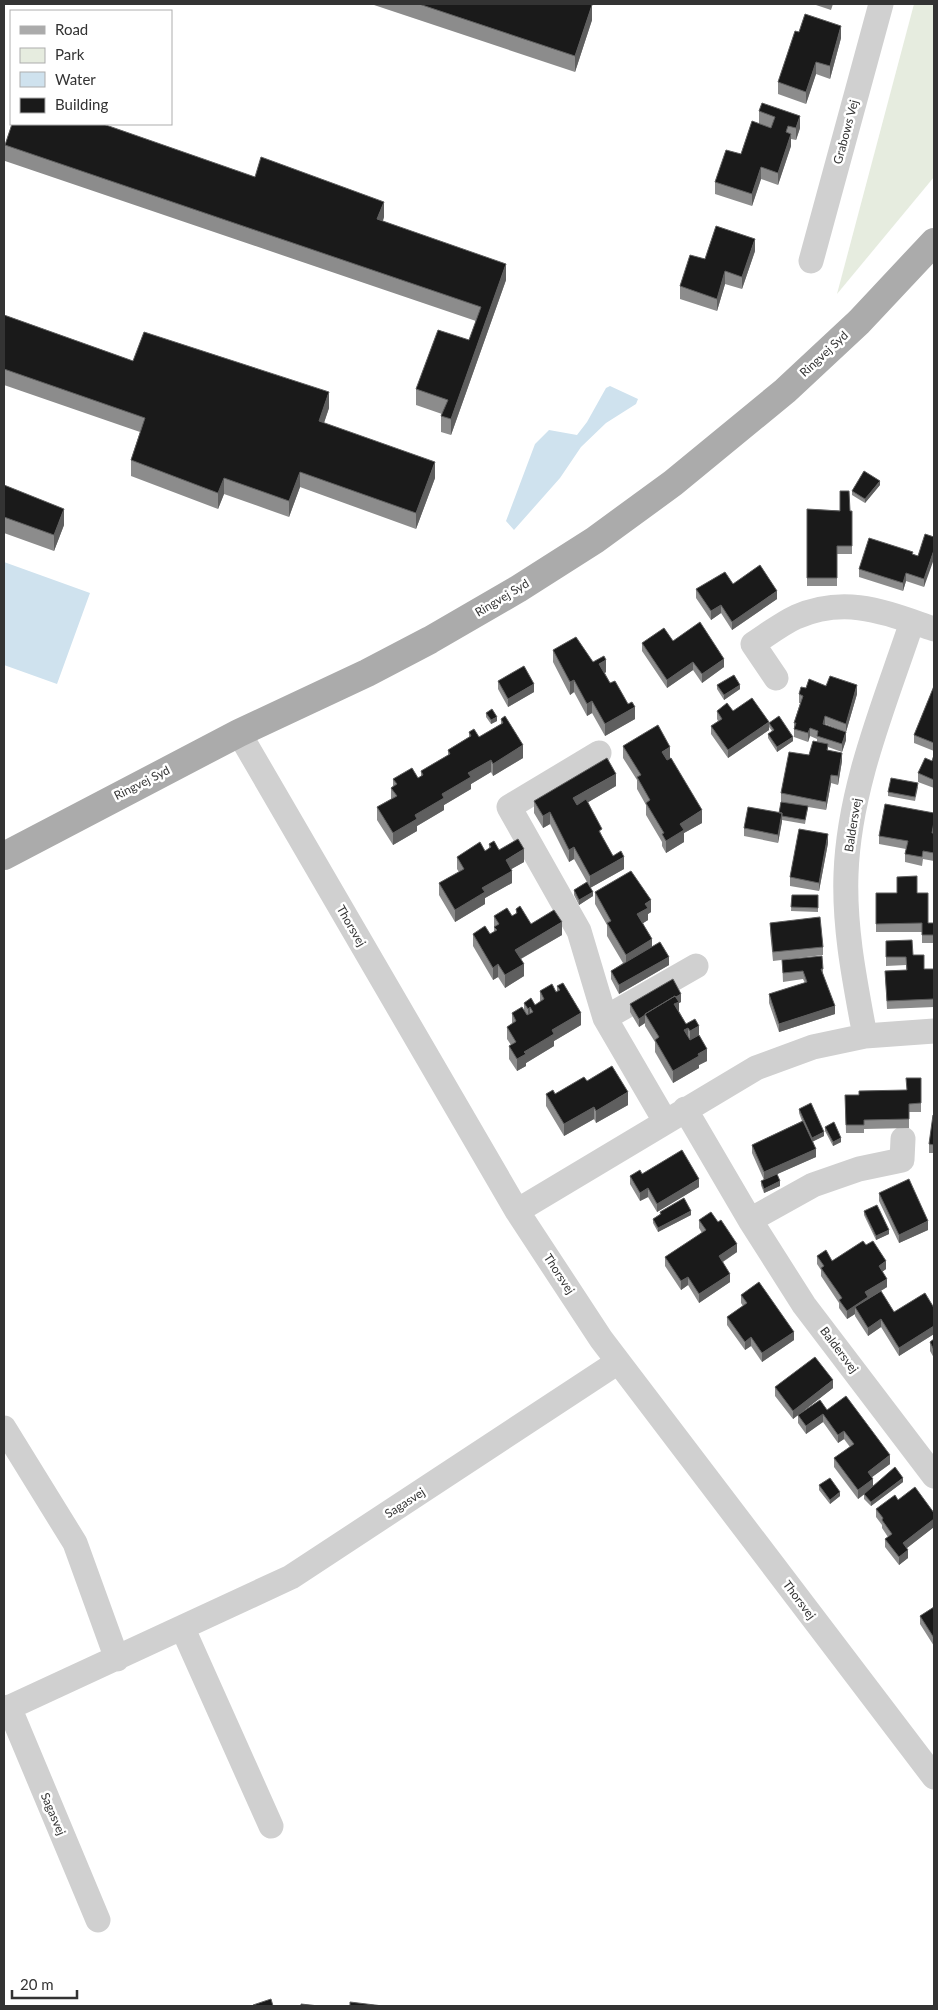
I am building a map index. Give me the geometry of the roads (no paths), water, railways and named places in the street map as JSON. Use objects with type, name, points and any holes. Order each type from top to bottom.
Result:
[{"type":"main road","name":"Ringvej Syd","points":[[4,856],[240,733],[367,673],[430,640],[518,589],[595,540],[673,483],[785,390],[859,322],[934,242]]},
{"type":"street","name":"Grabows Vej","points":[[811,261],[881,4]]},
{"type":"street","name":"Baldersvej","points":[[776,678],[753,644],[795,617],[824,608],[854,606],[879,610],[923,625],[867,760],[852,821],[846,874],[848,936],[864,1036]]},
{"type":"street","name":"Thorsvej","points":[[240,733],[517,1211],[601,1339],[934,1777]]},
{"type":"street","name":"Baldersvej","points":[[599,753],[509,808],[579,931],[605,1018],[750,1220],[804,1305],[934,1476]]},
{"type":"street","points":[[605,1018],[696,966]]},
{"type":"street","points":[[517,1211],[756,1068],[813,1047],[864,1036],[934,1031]]},
{"type":"street","points":[[750,1220],[813,1185],[858,1169],[902,1160],[903,1139]]},
{"type":"street","name":"Sagasvej","points":[[98,1920],[6,1708],[117,1659],[291,1577],[618,1362]]},
{"type":"street","points":[[4,1428],[75,1543],[117,1659]]},
{"type":"street","points":[[183,1628],[272,1826]]},
{"type":"water","points":[[610,386],[638,399],[636,404],[606,423],[581,447],[560,478],[514,530],[506,521],[535,444],[549,430],[577,435],[587,422],[606,388]]},
{"type":"water","points":[[4,562],[90,593],[57,684],[4,665]]}]
